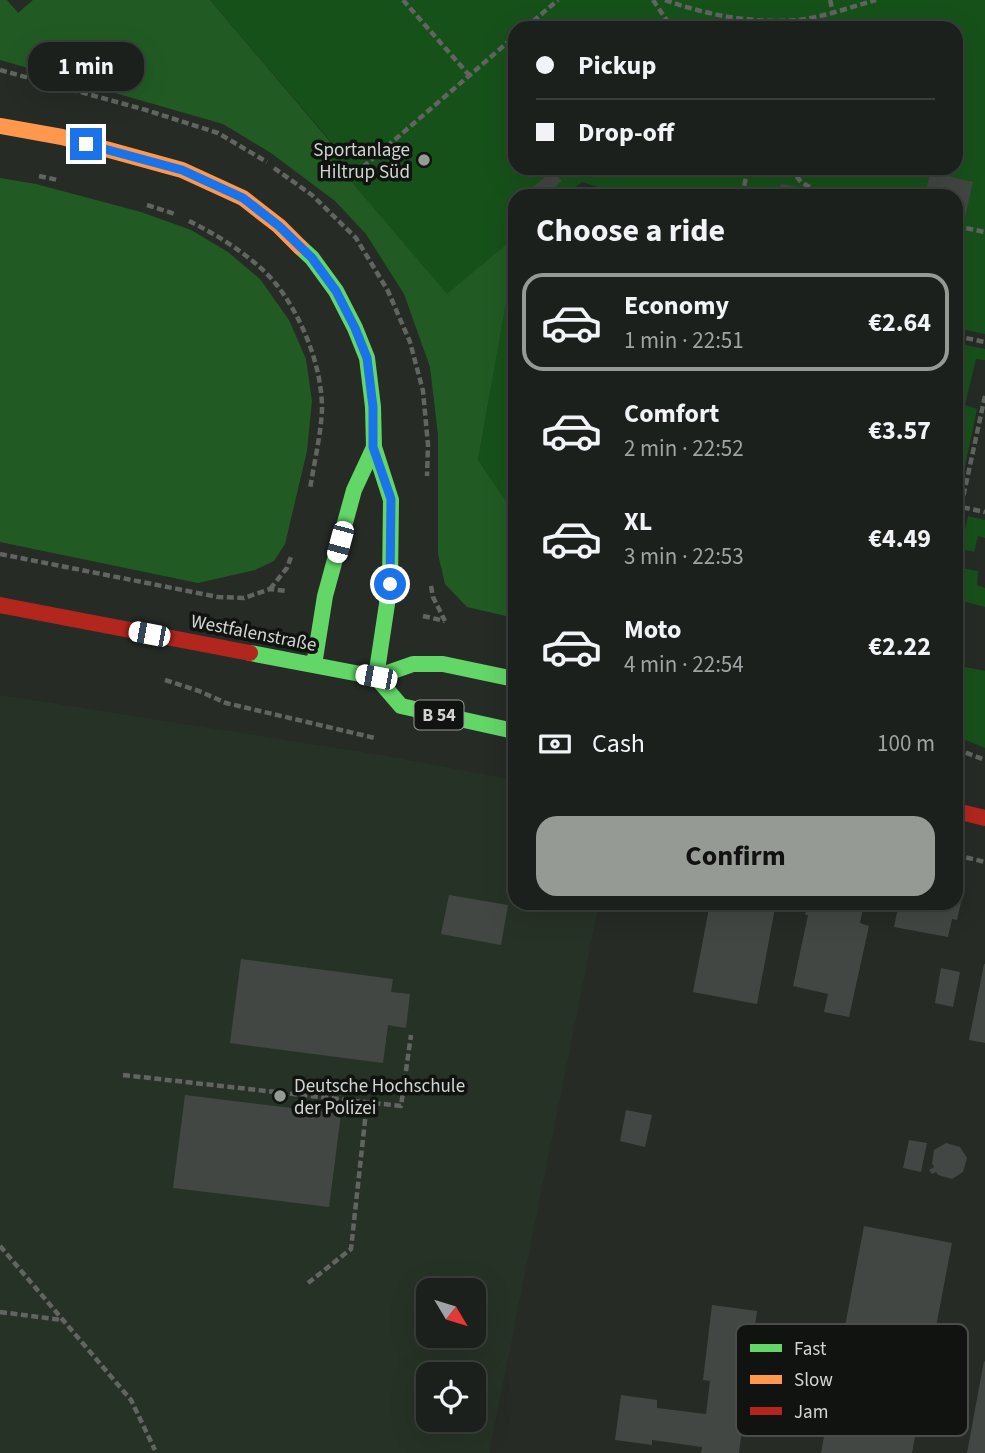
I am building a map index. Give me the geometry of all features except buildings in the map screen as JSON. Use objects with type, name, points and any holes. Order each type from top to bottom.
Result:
[{"type":"main road","points":[[2,125],[62,137],[182,170],[243,198],[279,226],[312,258],[336,291],[367,358],[373,407],[373,447],[391,499],[390,584],[376,677],[413,664],[443,664],[508,678]]},
{"type":"main road","points":[[314,665],[325,596],[354,490],[373,447]]},
{"type":"main road","name":"Westfalenstraße","points":[[0,605],[376,677]]},
{"type":"main road","name":"B 54","points":[[376,677],[401,706],[508,730]]},
{"type":"main road","points":[[963,813],[985,818]]},
{"type":"path","points":[[403,0],[469,75]]},
{"type":"path","points":[[533,21],[558,0]]},
{"type":"path","points":[[653,0],[668,21]]},
{"type":"path","points":[[665,0],[693,10],[751,20],[799,20],[876,0]]},
{"type":"path","points":[[830,0],[833,12]]},
{"type":"path","points":[[355,174],[508,42]]},
{"type":"path","points":[[27,174],[63,181]]},
{"type":"path","points":[[796,175],[813,189]]},
{"type":"path","points":[[145,204],[178,215],[215,234],[275,282],[293,309],[318,374],[322,408],[310,489]]},
{"type":"path","points":[[963,227],[985,232]]},
{"type":"path","points":[[963,337],[985,342]]},
{"type":"path","points":[[963,500],[982,429],[985,396]]},
{"type":"path","points":[[963,507],[985,512]]},
{"type":"path","points":[[0,554],[218,597],[244,598],[270,589],[287,568],[294,550]]},
{"type":"path","points":[[156,678],[199,691],[226,703],[386,741]]},
{"type":"path","points":[[963,752],[985,760]]},
{"type":"path","points":[[123,1074],[401,1106],[411,1035]]},
{"type":"path","points":[[308,1283],[351,1249],[367,1102]]},
{"type":"path","points":[[0,1247],[131,1400],[155,1450]]},
{"type":"path","points":[[0,1312],[62,1320]]},
{"type":"shaded area","name":"Deutsche Hochschule der Polizei","points":[[0,695],[387,756],[508,779],[508,910],[598,910],[489,1453],[0,1453]]},
{"type":"green space","points":[[0,0],[7,0],[18,13],[33,0],[210,0],[333,145],[326,152],[447,294],[508,243],[508,292],[478,460],[508,503],[508,617],[467,607],[445,584],[438,554],[438,435],[430,367],[404,294],[366,234],[335,201],[271,153],[223,124],[0,60]]},
{"type":"green space","name":"Sportanlage Hiltrup Süd","points":[[210,0],[985,0],[985,334],[963,329],[963,189],[600,189],[582,182],[574,189],[508,189],[508,243],[447,295],[325,151],[333,144]]},
{"type":"green space","points":[[0,178],[36,184],[141,212],[191,230],[228,252],[260,279],[289,320],[306,359],[312,401],[307,451],[285,544],[274,561],[255,570],[198,583],[0,542]]},
{"type":"green space","points":[[508,291],[508,503],[478,460]]},
{"type":"green space","points":[[963,344],[985,349],[985,360],[976,359],[965,405],[977,409],[963,476]]},
{"type":"green space","points":[[968,516],[985,520],[985,538],[978,536],[974,552],[963,549]]},
{"type":"green space","points":[[963,568],[978,571],[977,585],[985,588],[985,607],[963,601]]},
{"type":"green space","points":[[963,666],[985,671],[985,748],[963,739]]},
{"type":"traffic: fast","points":[[300,247],[312,258],[336,291],[367,358],[373,407],[374,447],[391,500],[390,584],[376,677]]},
{"type":"traffic: fast","points":[[314,665],[325,596],[354,490],[374,447]]},
{"type":"traffic: fast","points":[[250,653],[376,677],[413,664],[443,664],[508,678]]},
{"type":"traffic: fast","points":[[376,677],[401,706],[508,730]]},
{"type":"traffic: slow","points":[[0,126],[62,137],[182,170],[243,198],[279,226],[300,247]]},
{"type":"traffic: jam","points":[[0,605],[250,653]]},
{"type":"traffic: jam","points":[[963,813],[985,818]]},
{"type":"place","name":"Sportanlage Hiltrup Süd","points":[[424,160]]},
{"type":"place","name":"Deutsche Hochschule der Polizei","points":[[280,1096]]},
{"type":"route","points":[[86,144],[182,170],[243,198],[279,226],[312,258],[336,291],[367,358],[373,407],[373,447],[391,499],[390,584]]}]
